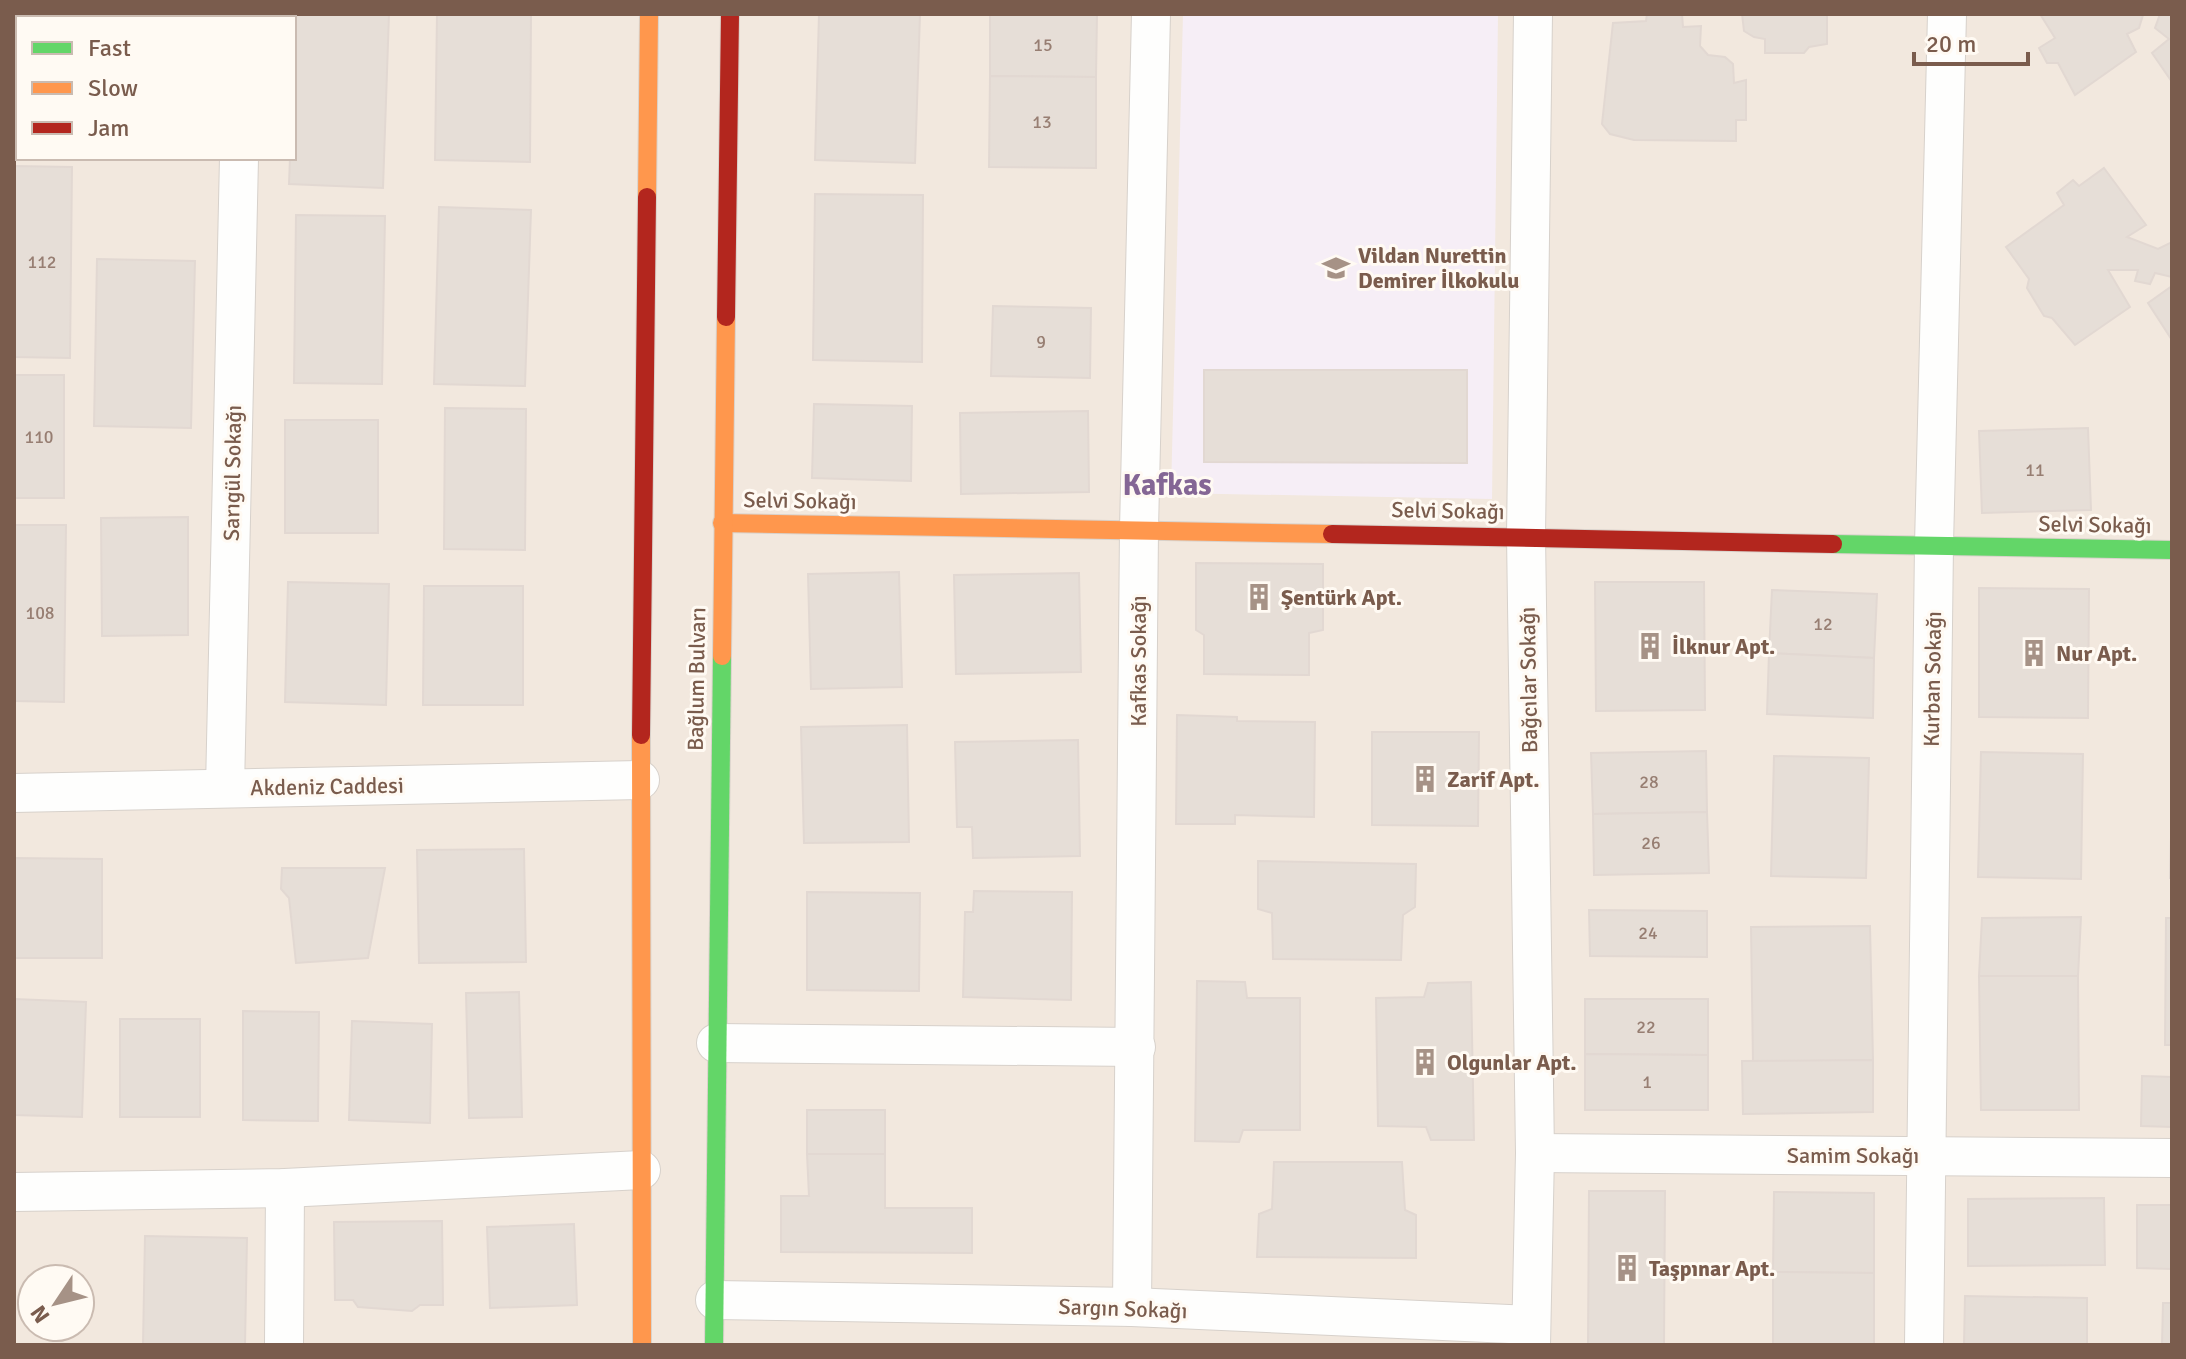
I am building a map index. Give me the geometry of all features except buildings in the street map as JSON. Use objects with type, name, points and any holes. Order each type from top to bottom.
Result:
[{"type":"main road","points":[[642,1345],[640,780],[649,14]]},
{"type":"main road","name":"Bağlum Bulvarı","points":[[714,1345],[730,14]]},
{"type":"main road","name":"Selvi Sokağı","points":[[722,523],[2172,550]]},
{"type":"street","name":"Kafkas Sokağı","points":[[1132,1307],[1139,529],[1151,14]]},
{"type":"street","name":"Bağcılar Sokağı","points":[[1531,1335],[1535,1153],[1526,536],[1533,14]]},
{"type":"street","name":"Kurban Sokağı","points":[[1924,1345],[1934,545],[1947,14]]},
{"type":"street","name":"Sarıgül Sokağı","points":[[225,788],[239,160]]},
{"type":"street","name":"Akdeniz Caddesi","points":[[14,793],[640,780]]},
{"type":"street","points":[[716,1043],[1136,1047]]},
{"type":"street","name":"Samim Sokağı","points":[[1535,1153],[2172,1158]]},
{"type":"street","points":[[14,1192],[285,1188],[641,1170]]},
{"type":"street","points":[[284,1345],[285,1188]]},
{"type":"street","name":"Sargın Sokağı","points":[[715,1300],[1132,1307],[1531,1335]]},
{"type":"shaded area","points":[[14,14],[2172,14],[2172,1345],[14,1345]]},
{"type":"shaded area","name":"Vildan Nurettin Demirer İlkokulu","points":[[1183,14],[1498,14],[1492,499],[1171,493]]},
{"type":"traffic: fast","points":[[1833,544],[2172,550]]},
{"type":"traffic: fast","points":[[714,1345],[722,656]]},
{"type":"traffic: slow","points":[[647,197],[649,14]]},
{"type":"traffic: slow","points":[[722,656],[726,317]]},
{"type":"traffic: slow","points":[[722,523],[1332,534]]},
{"type":"traffic: slow","points":[[641,735],[642,1345]]},
{"type":"traffic: jam","points":[[726,317],[730,14]]},
{"type":"traffic: jam","points":[[641,735],[647,197]]},
{"type":"traffic: jam","points":[[1332,534],[1833,544]]},
{"type":"place","name":"Vildan Nurettin Demirer İlkokulu","points":[[1336,268]]},
{"type":"place","name":"Şentürk Apt.","points":[[1259,597]]},
{"type":"place","name":"İlknur Apt.","points":[[1650,646]]},
{"type":"place","name":"Nur Apt.","points":[[2034,653]]},
{"type":"place","name":"Zarif Apt.","points":[[1425,779]]},
{"type":"place","name":"Olgunlar Apt.","points":[[1425,1062]]},
{"type":"place","name":"Taşpınar Apt.","points":[[1627,1268]]},
{"type":"district","name":"Kafkas","points":[[1167,485]]}]
